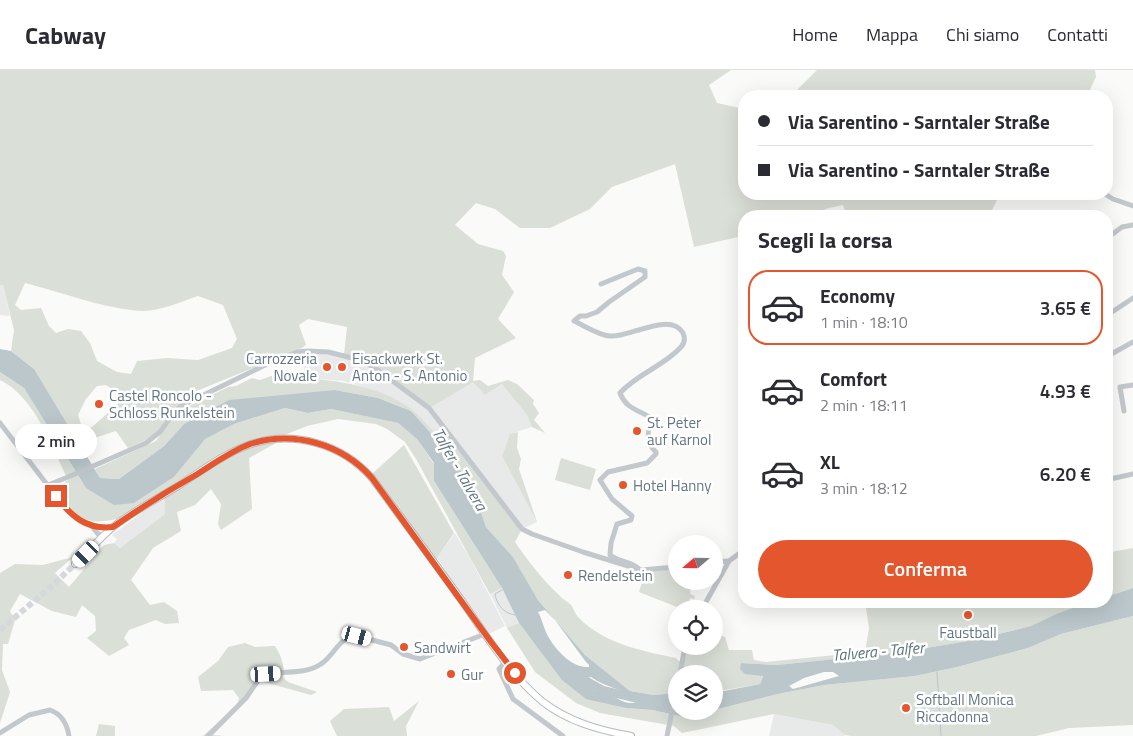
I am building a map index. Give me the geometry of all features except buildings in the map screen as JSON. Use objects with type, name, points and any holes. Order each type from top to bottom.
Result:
[{"type":"main road","points":[[75,564],[96,544],[101,535],[225,456],[250,444],[287,438],[307,440],[350,458],[372,478],[485,634],[525,685],[544,702],[568,718],[590,727],[631,736]]},
{"type":"street","points":[[1113,199],[1133,206]]},
{"type":"street","points":[[1113,233],[1122,227],[1133,225]]},
{"type":"street","points":[[601,284],[638,269],[646,273],[645,277],[596,312],[580,316],[574,321],[609,336],[662,324],[676,327],[682,331],[684,336],[683,346],[669,358],[651,368],[620,394],[631,409],[651,418],[648,430],[649,440],[656,454],[647,463],[608,472],[600,480],[612,499],[632,516],[630,520],[617,524],[610,555],[615,559],[635,564],[641,570]]},
{"type":"street","points":[[1113,311],[1133,298]]},
{"type":"street","points":[[1113,353],[1133,342]]},
{"type":"street","points":[[48,484],[98,464],[153,438],[181,406],[263,366],[297,352],[328,352],[347,356],[375,368],[429,408],[520,527],[532,534],[641,570],[668,568]]},
{"type":"street","points":[[1124,410],[1120,387],[1133,385]]},
{"type":"street","points":[[0,424],[65,508],[78,520],[91,525],[113,527]]},
{"type":"street","points":[[1113,478],[1133,474]]},
{"type":"street","points":[[91,525],[101,535]]},
{"type":"street","points":[[101,535],[102,526]]},
{"type":"street","points":[[707,600],[729,561],[738,554]]},
{"type":"street","points":[[723,561],[729,561]]},
{"type":"street","points":[[208,736],[246,698],[261,676],[290,673],[317,666],[324,662],[343,641],[351,636],[391,645],[403,654],[420,659],[485,634]]},
{"type":"street","points":[[506,661],[499,669],[513,699],[563,736]]},
{"type":"street","points":[[0,733],[29,715],[50,710],[61,716],[66,724],[69,736]]},
{"type":"street","points":[[667,736],[670,720]]},
{"type":"shaded area","points":[[0,70],[731,70],[709,85],[717,103],[738,108],[738,200],[997,200],[992,210],[845,210],[843,205],[825,210],[738,210],[738,237],[694,247],[675,164],[612,187],[590,209],[550,228],[520,228],[495,209],[476,203],[455,225],[478,244],[503,251],[506,256],[502,275],[514,292],[498,319],[516,338],[475,358],[473,381],[480,380],[488,386],[508,380],[517,384],[534,400],[533,404],[539,413],[534,420],[545,433],[532,427],[527,415],[502,384],[485,395],[473,382],[431,407],[375,367],[344,355],[347,327],[308,319],[299,325],[306,345],[182,397],[182,402],[170,412],[158,431],[150,438],[128,448],[116,431],[79,443],[33,368],[11,351],[14,330],[3,285],[0,285]],"holes":[[[25,283],[98,304],[128,310],[149,311],[198,296],[223,305],[237,339],[232,348],[198,360],[167,358],[137,361],[131,374],[117,372],[97,361],[90,343],[81,331],[68,329],[56,333],[49,326],[41,308],[21,310],[15,305]],[[106,385],[115,391],[118,404],[92,427],[83,430],[78,415],[86,399],[97,386]]]},
{"type":"shaded area","points":[[817,70],[1095,70],[1096,77],[1090,90],[797,90]]},
{"type":"shaded area","points":[[0,284],[3,285],[10,316],[0,315]]},
{"type":"shaded area","points":[[0,349],[11,351],[34,369],[100,478],[119,479],[164,446],[184,424],[229,400],[335,390],[378,398],[411,411],[453,458],[476,498],[486,527],[513,557],[538,600],[585,655],[630,691],[654,695],[668,694],[668,714],[626,708],[586,699],[562,680],[519,623],[502,588],[434,481],[434,463],[417,439],[398,423],[331,409],[308,413],[285,408],[234,424],[205,439],[174,477],[134,503],[114,505],[86,488],[24,388],[0,372]],"holes":[[[545,610],[555,620],[589,665],[589,667],[575,664],[561,654],[550,640],[538,612]],[[591,677],[629,694],[641,701],[630,703],[596,692],[587,683],[586,678]]]},
{"type":"shaded area","points":[[306,351],[473,381],[485,395],[502,384],[527,415],[532,427],[510,434],[502,456],[537,522],[522,529],[438,436],[412,410],[401,402],[344,381],[303,378]]},
{"type":"shaded area","points":[[0,372],[24,388],[86,488],[134,503],[174,477],[204,439],[234,424],[285,408],[308,413],[331,409],[398,423],[417,439],[434,464],[434,481],[502,588],[490,594],[416,459],[405,442],[387,429],[376,424],[338,419],[307,426],[287,434],[265,437],[265,441],[276,443],[249,458],[252,509],[221,530],[218,524],[221,504],[211,489],[195,505],[177,512],[181,531],[153,548],[131,580],[150,605],[164,602],[177,611],[179,623],[165,624],[156,620],[129,630],[124,638],[129,645],[109,656],[87,638],[96,631],[95,616],[82,605],[76,617],[52,611],[20,594],[10,611],[15,620],[8,644],[3,644],[2,670],[10,692],[0,723],[0,573],[15,564],[43,565],[73,557],[55,573],[69,587],[104,545],[114,543],[120,548],[165,514],[165,501],[163,497],[214,467],[212,465],[117,519],[97,521],[82,518],[71,509],[59,493],[60,486],[68,480],[49,438],[33,410],[23,398],[0,380]]},
{"type":"shaded area","points":[[303,372],[303,378],[359,386],[385,394],[410,408],[438,436],[450,435],[522,529],[515,542],[530,563],[560,596],[571,605],[578,616],[589,627],[624,645],[676,658],[679,661],[684,662],[686,655],[723,655],[723,636],[725,637],[729,650],[752,650],[754,660],[766,662],[865,652],[869,628],[866,608],[1073,608],[1031,626],[974,640],[902,652],[777,665],[741,663],[763,675],[760,684],[723,690],[723,665],[668,665],[668,694],[654,695],[630,691],[585,655],[538,600],[513,557],[486,527],[476,498],[453,458],[411,411],[378,398],[335,390],[184,424],[164,446],[119,479],[100,478],[95,469],[156,441],[177,412],[228,387],[236,386],[252,378],[260,380],[280,373]]},
{"type":"shaded area","points":[[518,432],[517,448],[521,459],[519,469],[537,522],[502,456],[510,434]]},
{"type":"shaded area","points":[[404,445],[454,533],[435,561],[373,473]]},
{"type":"shaded area","points":[[561,458],[596,469],[590,490],[555,480]]},
{"type":"shaded area","points":[[163,497],[165,501],[165,514],[120,548],[114,543],[117,539],[112,535]]},
{"type":"shaded area","points":[[455,533],[505,626],[491,633],[485,634],[442,574],[446,571],[437,558]]},
{"type":"shaded area","points":[[1133,548],[1133,588],[1113,595],[1113,552]]},
{"type":"shaded area","points":[[668,570],[668,590],[691,590],[690,594],[695,596],[694,599],[668,600],[668,603],[639,592],[645,572]]},
{"type":"shaded area","points":[[502,588],[519,623],[507,628],[490,594]]},
{"type":"shaded area","points":[[1133,588],[1133,616],[1061,634],[1028,648],[915,676],[824,685],[723,708],[723,691],[760,684],[763,676],[745,674],[740,669],[741,663],[777,665],[902,652],[974,640],[1031,626],[1073,608],[1113,608],[1113,595]],"holes":[[[824,672],[833,672],[839,676],[793,689],[789,686],[804,678]]]},
{"type":"shaded area","points":[[1133,616],[1133,725],[1069,728],[1036,736],[851,736],[845,735],[833,725],[774,714],[682,733],[674,726],[600,713],[576,703],[535,672],[507,628],[519,623],[562,679],[626,708],[668,714],[668,720],[723,720],[723,708],[824,685],[915,676],[957,667],[1028,648],[1061,634]]},
{"type":"shaded area","points":[[245,643],[255,647],[275,646],[282,661],[283,677],[288,682],[317,692],[311,695],[260,681],[248,699],[213,735],[225,736],[203,736],[237,705],[239,698],[233,690],[201,691],[198,677],[218,661],[228,647]]},
{"type":"shaded area","points":[[419,701],[406,726],[407,736],[337,736],[330,721],[344,709],[389,707],[394,721]]},
{"type":"shaded area","points":[[774,714],[833,725],[845,735],[769,736]]},
{"type":"shaded area","points":[[99,724],[115,726],[115,736],[96,736]]},
{"type":"waterway","points":[[502,590],[495,594],[497,602],[505,611],[516,615]]},
{"type":"waterway","points":[[937,672],[941,736]]},
{"type":"waterway","name":"Talvera - Talfer","points":[[577,676],[602,690],[647,701]]},
{"type":"tunnel","points":[[0,630],[75,564]]},
{"type":"place","name":"Carrozzeria Novale","points":[[327,367]]},
{"type":"place","name":"Eisackwerk St. Anton - S. Antonio","points":[[342,367]]},
{"type":"place","name":"Castel Roncolo - Schloss Runkelstein","points":[[99,404]]},
{"type":"place","name":"St. Peter auf Karnol","points":[[637,431]]},
{"type":"place","name":"Hotel Hanny","points":[[623,485]]},
{"type":"place","name":"Rendelstein","points":[[568,575]]},
{"type":"place","name":"Faustball","points":[[968,615]]},
{"type":"place","name":"Sandwirt","points":[[404,647]]},
{"type":"place","name":"Gur","points":[[451,674]]},
{"type":"place","name":"Softball Monica Riccadonna","points":[[906,708]]},
{"type":"route","points":[[56,496],[78,520],[106,528],[113,527],[225,456],[250,444],[287,438],[307,440],[332,448],[350,458],[372,478],[515,673]]},
{"type":"water label","name":"Talfer - Talvera","points":[[460,469]]}]
